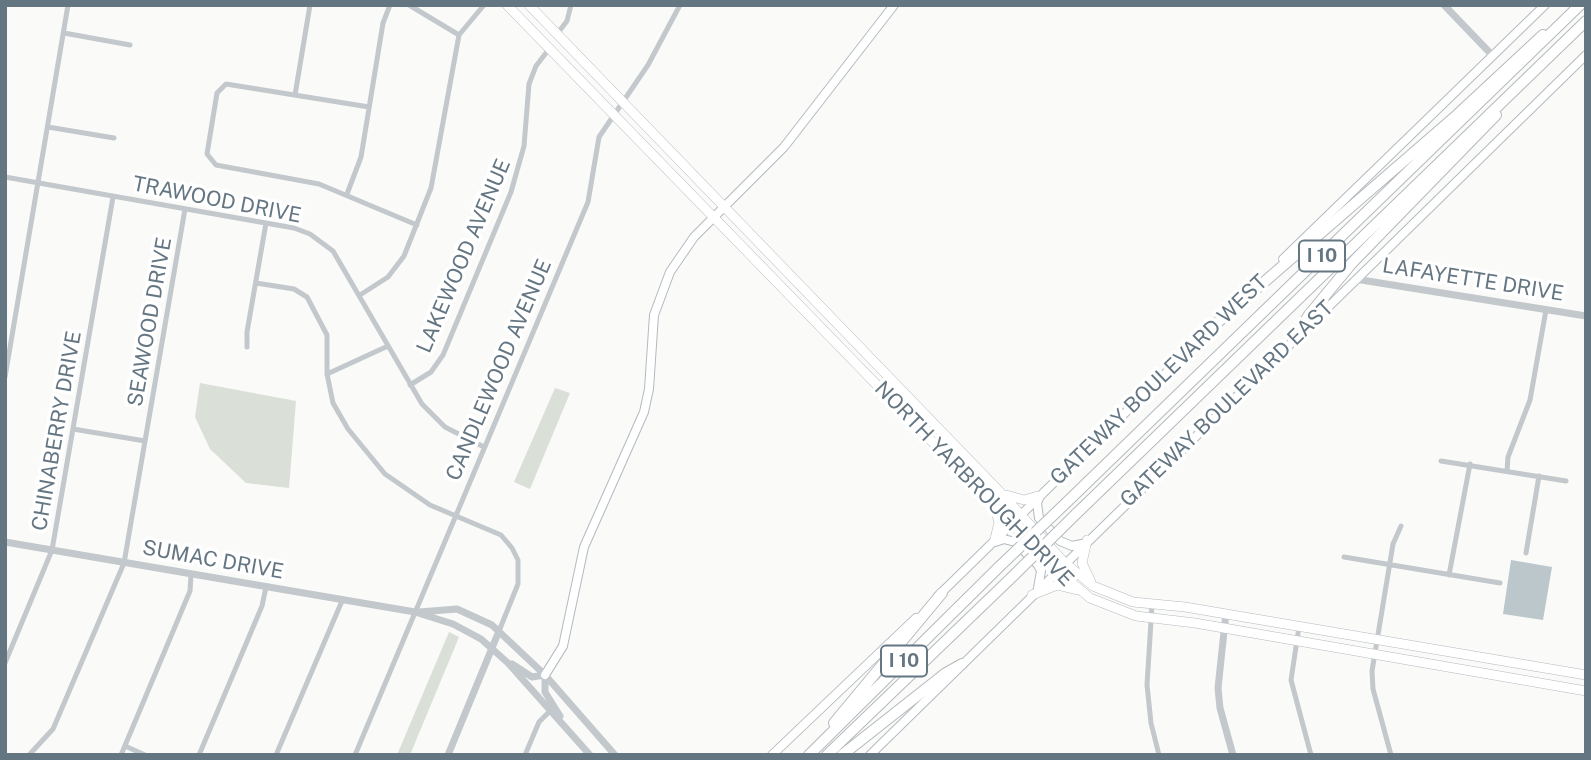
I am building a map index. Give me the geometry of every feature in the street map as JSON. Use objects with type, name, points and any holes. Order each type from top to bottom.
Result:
[{"type":"highway","points":[[1218,322],[1457,115],[1530,45],[1578,7]]},
{"type":"highway","name":"I 10","points":[[812,752],[1000,566],[1578,7]]},
{"type":"highway","name":"I 10","points":[[827,755],[1586,21]]},
{"type":"highway","points":[[1294,338],[1309,315],[1352,263],[1484,130],[1518,86]]},
{"type":"highway","points":[[812,752],[844,709],[942,593]]},
{"type":"highway","points":[[842,755],[946,673],[962,664]]},
{"type":"main road","name":"NORTH YARBROUGH DRIVE","points":[[507,5],[1012,522],[1061,566],[1093,586],[1117,598],[1152,605],[1226,613],[1586,675]]},
{"type":"main road","name":"NORTH YARBROUGH DRIVE","points":[[528,5],[1002,493],[1080,591],[1110,608],[1151,618],[1224,628],[1586,691]]},
{"type":"main road","points":[[545,675],[563,646],[584,547],[644,412],[649,389],[652,332],[659,296],[677,259],[713,218],[784,147],[894,5]]},
{"type":"main road","name":"GATEWAY BOULEVARD WEST","points":[[772,755],[942,593],[993,540],[1545,5]]},
{"type":"main road","name":"GATEWAY BOULEVARD EAST","points":[[870,755],[1586,55]]},
{"type":"main road","points":[[876,384],[886,374]]},
{"type":"main road","points":[[1002,493],[1019,500],[1040,495]]},
{"type":"main road","points":[[1040,495],[1037,503],[1039,518],[1060,541],[1072,546],[1085,542],[1082,563],[1093,586]]},
{"type":"main road","points":[[992,501],[999,522],[993,540],[1015,542],[1038,565],[1041,571],[1035,591],[1057,586],[1080,591]]},
{"type":"main road","points":[[1456,668],[1459,654]]},
{"type":"street","points":[[5,377],[68,5]]},
{"type":"street","points":[[295,95],[310,5]]},
{"type":"street","points":[[347,194],[361,157],[383,23],[390,5]]},
{"type":"street","points":[[409,5],[459,35]]},
{"type":"street","points":[[360,295],[395,271],[417,225],[435,171],[459,35],[484,5]]},
{"type":"street","points":[[557,34],[567,21],[571,5]]},
{"type":"street","name":"CANDLEWOOD AVENUE","points":[[355,755],[588,201],[598,138],[648,65],[680,5]]},
{"type":"street","points":[[1444,5],[1493,56]]},
{"type":"street","points":[[64,33],[130,45]]},
{"type":"street","name":"LAKEWOOD AVENUE","points":[[410,385],[431,372],[443,355],[511,192],[524,146],[529,84],[536,66],[549,49]]},
{"type":"street","points":[[369,107],[228,84],[222,86],[217,93],[207,154],[209,160],[216,165],[319,184],[417,225]]},
{"type":"street","points":[[48,127],[114,138]]},
{"type":"street","name":"TRAWOOD DRIVE","points":[[5,177],[294,228],[320,240],[333,251],[422,404],[445,426],[484,447]]},
{"type":"street","name":"CHINABERRY DRIVE","points":[[5,663],[52,550],[113,197]]},
{"type":"street","name":"SEAWOOD DRIVE","points":[[29,755],[43,743],[57,721],[124,563],[185,209]]},
{"type":"street","points":[[247,347],[266,223]]},
{"type":"street","name":"LAFAYETTE DRIVE","points":[[1355,279],[1586,316]]},
{"type":"street","points":[[256,283],[294,289],[307,297],[327,335],[327,374],[339,414],[372,459],[415,496],[500,536],[518,560],[518,584],[448,755]]},
{"type":"street","points":[[1507,471],[1508,457],[1530,400],[1546,310]]},
{"type":"street","points":[[327,374],[388,346]]},
{"type":"street","points":[[73,429],[145,441]]},
{"type":"street","points":[[1441,461],[1566,481]]},
{"type":"street","points":[[1450,575],[1470,464]]},
{"type":"street","points":[[1526,553],[1539,476]]},
{"type":"street","points":[[1391,755],[1373,689],[1374,655],[1393,544],[1401,526]]},
{"type":"street","name":"SUMAC DRIVE","points":[[5,542],[415,612],[453,624],[501,657],[590,755]]},
{"type":"street","points":[[1344,557],[1500,583]]},
{"type":"street","points":[[121,755],[190,591],[191,575]]},
{"type":"street","points":[[199,755],[260,612],[266,587]]},
{"type":"street","points":[[276,755],[342,601]]},
{"type":"street","points":[[1152,605],[1148,705],[1159,755]]},
{"type":"street","name":"SUMAC DRIVE","points":[[415,612],[457,609],[474,615],[499,631],[545,675],[615,755]]},
{"type":"street","points":[[1226,613],[1218,688],[1220,708],[1233,755]]},
{"type":"street","points":[[1298,627],[1293,692],[1311,755]]},
{"type":"street","points":[[501,657],[532,677],[545,675],[545,692],[574,737]]},
{"type":"street","points":[[525,755],[539,722],[550,711]]},
{"type":"street","points":[[125,746],[145,755]]},
{"type":"shaded area","points":[[200,383],[296,401],[289,488],[246,483],[210,449],[195,417]]},
{"type":"shaded area","points":[[555,388],[570,393],[530,489],[514,482]]},
{"type":"shaded area","points":[[1511,560],[1552,567],[1543,620],[1503,614]]},
{"type":"shaded area","points":[[449,632],[459,637],[410,755],[397,755]]}]
